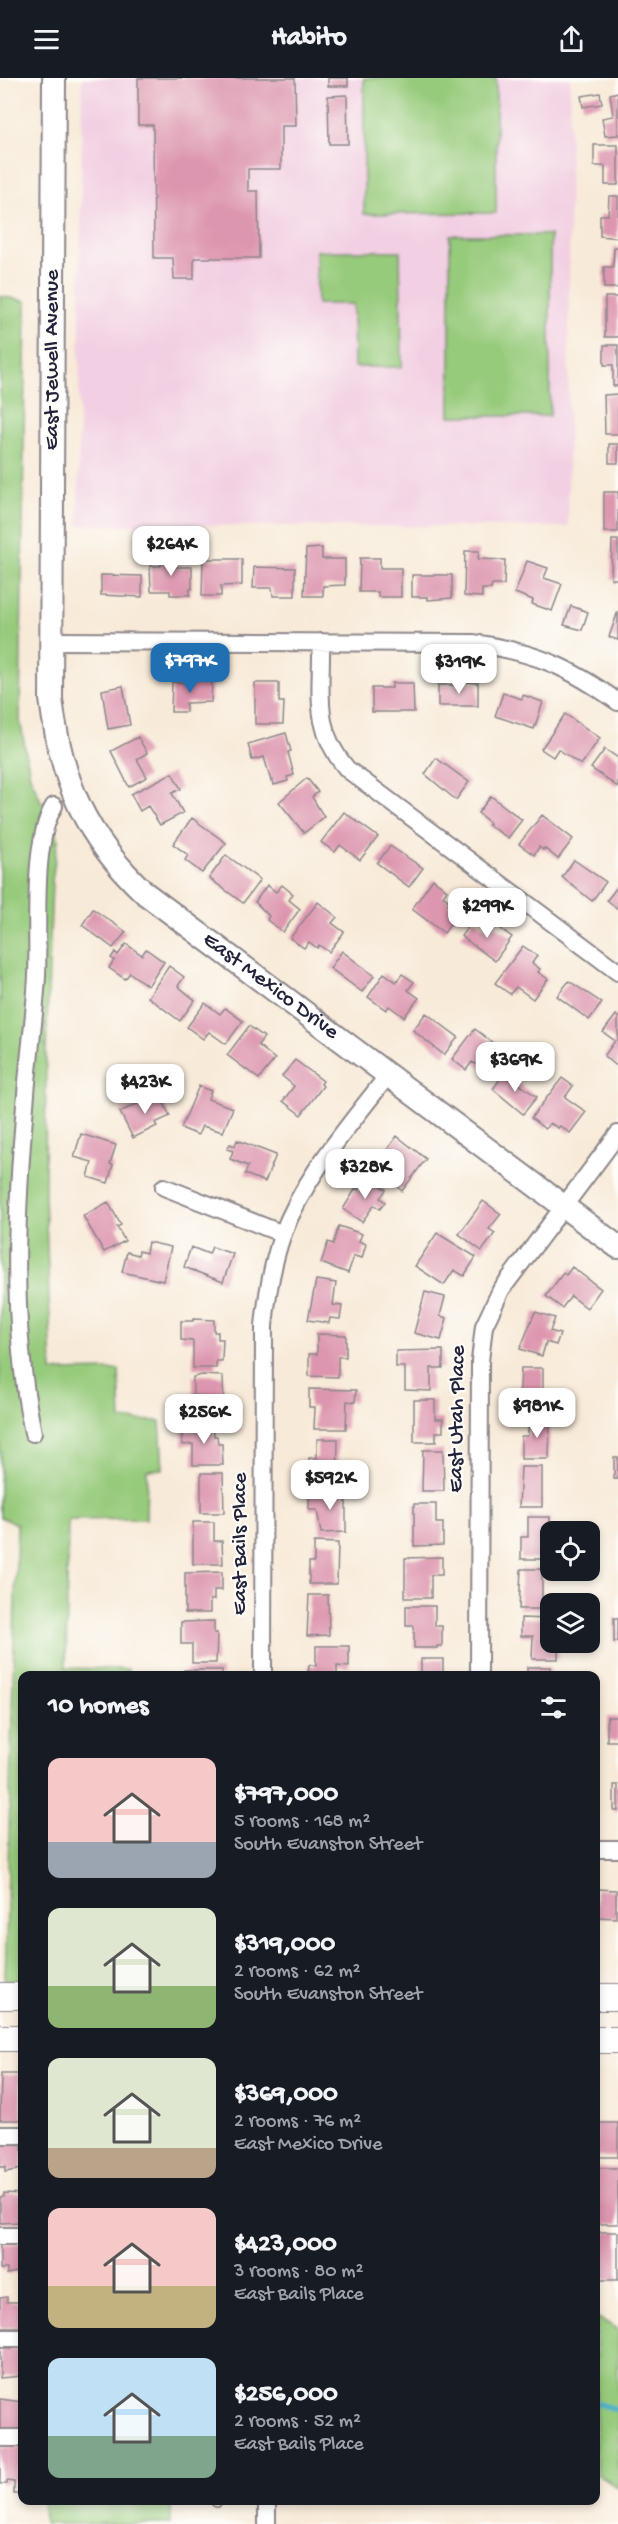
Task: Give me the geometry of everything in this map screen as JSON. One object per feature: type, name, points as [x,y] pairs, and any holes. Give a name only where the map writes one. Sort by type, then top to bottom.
[{"type":"main road","points":[[0,1996],[18,1996]]},
{"type":"main road","points":[[600,1997],[618,1997]]},
{"type":"main road","points":[[0,2038],[18,2038]]},
{"type":"main road","points":[[600,2040],[618,2040]]},
{"type":"street","name":"East Jewell Avenue","points":[[52,641],[54,78]]},
{"type":"street","points":[[52,641],[473,643],[510,648],[569,669],[618,702]]},
{"type":"street","name":"East Mexico Drive","points":[[52,641],[51,699],[55,732],[65,769],[89,827],[108,854],[146,894],[618,1247]]},
{"type":"street","points":[[321,642],[323,726],[334,753],[347,769],[618,972]]},
{"type":"street","points":[[33,1433],[26,1397],[19,1319],[21,1172],[37,977],[40,853],[46,823],[54,806]]},
{"type":"street","name":"East Bails Place","points":[[263,1671],[264,1326],[273,1264],[298,1201],[314,1174],[388,1075]]},
{"type":"street","name":"East Utah Place","points":[[479,1671],[480,1346],[491,1307],[501,1290],[618,1134]]},
{"type":"street","points":[[164,1187],[283,1234]]},
{"type":"street","points":[[600,1849],[618,1849]]},
{"type":"street","points":[[0,2134],[18,2134]]},
{"type":"street","points":[[0,2236],[18,2236]]},
{"type":"street","points":[[0,2338],[18,2338]]},
{"type":"street","points":[[0,2438],[18,2438]]},
{"type":"street","points":[[267,2505],[267,2524]]},
{"type":"shaded area","points":[[82,78],[570,78],[568,527],[78,525]]},
{"type":"green space","points":[[364,78],[496,78],[496,213],[364,214]]},
{"type":"green space","points":[[450,235],[550,235],[550,416],[450,416]]},
{"type":"green space","points":[[316,251],[400,251],[402,367],[354,367],[353,304],[317,304]]},
{"type":"green space","points":[[0,296],[26,301],[20,720],[30,776],[58,839],[52,881],[46,1052],[45,1196],[52,1371],[119,1370],[121,1420],[160,1421],[163,1469],[147,1470],[146,1519],[68,1520],[66,1668],[128,1669],[128,1671],[18,1671],[18,1981],[5,1982],[17,1524],[0,1517]]},
{"type":"green space","points":[[600,2319],[618,2329],[618,2488],[600,2476]]},
{"type":"green space","points":[[43,2505],[171,2505],[171,2524],[44,2524]]},
{"type":"building","points":[[138,78],[295,78],[296,126],[281,126],[281,169],[248,169],[248,191],[258,191],[259,258],[194,258],[194,279],[174,279],[173,258],[154,258],[153,125],[138,125]]},
{"type":"building","points":[[328,78],[348,78],[348,86],[328,86]]},
{"type":"building","points":[[618,92],[618,135],[605,136],[602,118],[613,116],[610,94]]},
{"type":"building","points":[[600,93],[602,104],[583,107],[581,96]]},
{"type":"building","points":[[347,95],[348,144],[329,144],[328,96]]},
{"type":"building","points":[[594,145],[618,145],[618,185],[605,185],[605,166],[594,166]]},
{"type":"building","points":[[609,196],[618,196],[618,238],[600,236],[600,215],[608,215]]},
{"type":"building","points":[[614,247],[618,247],[618,288],[604,288],[604,267],[613,267]]},
{"type":"building","points":[[605,297],[618,297],[618,337],[605,337]]},
{"type":"building","points":[[604,345],[618,345],[618,386],[613,386],[613,365],[604,365]]},
{"type":"building","points":[[618,394],[618,434],[605,434],[604,395]]},
{"type":"building","points":[[609,444],[618,444],[618,463],[609,463]]},
{"type":"building","points":[[604,492],[618,492],[618,532],[604,532]]},
{"type":"building","points":[[612,540],[618,540],[618,579],[611,579]]},
{"type":"building","points":[[322,548],[322,559],[345,559],[345,585],[323,586],[323,596],[304,596],[306,549]]},
{"type":"building","points":[[465,551],[479,551],[478,559],[505,560],[504,585],[492,585],[491,589],[482,589],[482,597],[464,596]]},
{"type":"building","points":[[161,554],[173,554],[173,567],[192,567],[190,595],[170,595],[170,591],[151,591],[150,566],[161,566]]},
{"type":"building","points":[[360,558],[380,558],[380,568],[401,568],[401,597],[378,597],[378,592],[359,592]]},
{"type":"building","points":[[203,559],[242,559],[242,585],[221,586],[221,596],[202,596]]},
{"type":"building","points":[[527,561],[548,568],[544,578],[562,584],[552,611],[532,604],[533,600],[515,593]]},
{"type":"building","points":[[254,567],[295,568],[295,596],[273,596],[272,588],[253,588]]},
{"type":"building","points":[[101,575],[142,576],[142,597],[101,595]]},
{"type":"building","points":[[412,575],[452,575],[452,598],[428,600],[428,597],[412,597]]},
{"type":"building","points":[[571,606],[588,612],[582,630],[564,625]]},
{"type":"building","points":[[618,611],[618,640],[609,637]]},
{"type":"building","points":[[190,680],[212,681],[211,702],[186,703],[186,712],[171,712],[172,682],[190,683]]},
{"type":"building","points":[[454,681],[478,683],[478,706],[438,706],[438,685],[454,685]]},
{"type":"building","points":[[255,683],[279,683],[279,702],[284,702],[283,724],[255,724]]},
{"type":"building","points":[[392,683],[413,683],[414,712],[372,712],[372,688],[392,688]]},
{"type":"building","points":[[123,686],[130,725],[108,729],[102,690]]},
{"type":"building","points":[[503,693],[522,699],[523,695],[543,702],[534,729],[495,716]]},
{"type":"building","points":[[565,714],[600,738],[581,765],[558,749],[553,757],[541,749]]},
{"type":"building","points":[[286,733],[294,775],[287,777],[288,781],[274,785],[264,757],[252,760],[248,744]]},
{"type":"building","points":[[138,737],[147,753],[137,759],[147,777],[129,787],[111,751]]},
{"type":"building","points":[[605,749],[618,758],[618,787],[591,768]]},
{"type":"building","points":[[436,758],[469,782],[456,800],[425,774]]},
{"type":"building","points":[[172,773],[181,789],[172,793],[183,813],[160,825],[148,806],[140,811],[131,794]]},
{"type":"building","points":[[307,778],[318,792],[312,797],[324,817],[304,833],[279,802]]},
{"type":"building","points":[[491,796],[522,820],[508,838],[488,825],[490,823],[478,813]]},
{"type":"building","points":[[344,812],[378,837],[360,860],[340,845],[335,852],[321,842]]},
{"type":"building","points":[[542,815],[573,839],[558,859],[544,848],[543,850],[539,847],[534,855],[519,844]]},
{"type":"building","points":[[192,818],[226,843],[202,873],[185,860],[188,855],[173,844]]},
{"type":"building","points":[[390,846],[423,868],[409,887],[377,863]]},
{"type":"building","points":[[226,855],[260,880],[243,903],[209,878]]},
{"type":"building","points":[[574,860],[606,882],[592,901],[562,877]]},
{"type":"building","points":[[433,879],[447,890],[443,896],[450,902],[448,904],[459,912],[444,933],[412,909]]},
{"type":"building","points":[[267,885],[276,892],[282,885],[293,894],[289,900],[300,909],[283,932],[267,920],[269,916],[255,902]]},
{"type":"building","points":[[618,886],[618,909],[607,900]]},
{"type":"building","points":[[318,902],[337,917],[332,923],[344,932],[329,952],[309,942],[304,948],[290,938]]},
{"type":"building","points":[[93,909],[126,932],[113,948],[82,925]]},
{"type":"building","points":[[474,919],[490,931],[494,924],[512,937],[495,961],[461,936]]},
{"type":"building","points":[[126,944],[142,955],[146,949],[164,962],[148,986],[130,973],[125,979],[109,968],[114,960],[111,958],[115,952],[118,955]]},
{"type":"building","points":[[523,946],[537,956],[532,963],[540,969],[538,972],[548,979],[533,999],[516,987],[510,994],[495,983]]},
{"type":"building","points":[[342,951],[374,976],[362,992],[330,968]]},
{"type":"building","points":[[169,966],[184,977],[178,986],[195,1000],[180,1021],[148,997]]},
{"type":"building","points":[[384,973],[396,982],[402,974],[414,982],[408,990],[419,998],[404,1017],[389,1006],[386,1010],[368,997]]},
{"type":"building","points":[[569,981],[602,1003],[589,1020],[557,996]]},
{"type":"building","points":[[205,1003],[220,1014],[225,1008],[243,1021],[226,1044],[209,1032],[203,1039],[187,1027]]},
{"type":"building","points":[[426,1013],[458,1037],[444,1055],[413,1030]]},
{"type":"building","points":[[616,1015],[618,1017],[618,1067],[604,1056],[615,1041],[603,1032]]},
{"type":"building","points":[[249,1026],[264,1037],[258,1045],[275,1059],[259,1079],[227,1055]]},
{"type":"building","points":[[475,1029],[506,1053],[491,1073],[472,1062],[466,1070],[452,1059]]},
{"type":"building","points":[[295,1060],[323,1081],[321,1084],[323,1086],[301,1115],[283,1101],[294,1086],[282,1076]]},
{"type":"building","points":[[504,1073],[537,1097],[523,1114],[493,1089]]},
{"type":"building","points":[[562,1078],[573,1086],[565,1097],[586,1112],[570,1133],[550,1123],[545,1129],[531,1118]]},
{"type":"building","points":[[199,1086],[211,1091],[208,1099],[233,1108],[223,1132],[202,1126],[198,1135],[181,1128]]},
{"type":"building","points":[[159,1093],[170,1116],[155,1123],[157,1126],[133,1138],[120,1112]]},
{"type":"building","points":[[81,1134],[116,1145],[110,1164],[113,1165],[108,1183],[88,1177],[92,1162],[74,1157]]},
{"type":"building","points":[[397,1136],[426,1159],[402,1191],[382,1175],[390,1165],[387,1163],[393,1155],[387,1150]]},
{"type":"building","points":[[237,1140],[276,1155],[265,1182],[245,1174],[248,1166],[230,1159],[233,1151],[227,1149],[230,1144],[235,1146]]},
{"type":"building","points":[[368,1177],[386,1190],[380,1198],[385,1202],[380,1209],[374,1205],[362,1222],[343,1209],[356,1188],[358,1190]]},
{"type":"building","points":[[483,1201],[501,1214],[489,1229],[495,1233],[482,1251],[459,1234]]},
{"type":"building","points":[[108,1202],[121,1225],[117,1227],[125,1241],[104,1252],[83,1216]]},
{"type":"building","points":[[339,1226],[362,1234],[359,1241],[366,1244],[362,1258],[354,1256],[348,1273],[321,1263],[328,1242],[333,1244]]},
{"type":"building","points":[[437,1233],[476,1257],[464,1276],[454,1270],[444,1285],[415,1266]]},
{"type":"building","points":[[148,1242],[171,1247],[163,1281],[122,1272],[127,1252],[138,1255],[139,1251],[146,1253]]},
{"type":"building","points":[[191,1247],[209,1254],[212,1247],[233,1254],[223,1282],[184,1267]]},
{"type":"building","points":[[572,1267],[601,1289],[587,1308],[571,1296],[562,1308],[546,1296],[563,1273],[566,1275]]},
{"type":"building","points":[[316,1280],[336,1283],[333,1305],[342,1306],[340,1319],[330,1318],[329,1323],[308,1320]]},
{"type":"building","points":[[425,1292],[445,1297],[440,1316],[447,1318],[441,1340],[414,1333]]},
{"type":"building","points":[[535,1312],[555,1318],[550,1331],[560,1334],[556,1345],[546,1342],[542,1356],[520,1349]]},
{"type":"building","points":[[193,1319],[214,1320],[214,1332],[218,1332],[218,1339],[223,1339],[222,1361],[216,1361],[216,1368],[193,1368],[193,1341],[181,1340],[181,1321],[193,1321]]},
{"type":"building","points":[[317,1334],[346,1335],[346,1357],[338,1357],[338,1377],[309,1376],[309,1354],[317,1354]]},
{"type":"building","points":[[443,1350],[443,1368],[431,1368],[431,1391],[405,1390],[405,1367],[396,1367],[396,1351]]},
{"type":"building","points":[[521,1368],[543,1368],[543,1408],[519,1408]]},
{"type":"building","points":[[223,1376],[224,1416],[202,1416],[203,1396],[193,1395],[193,1377]]},
{"type":"building","points":[[309,1389],[356,1390],[355,1402],[347,1401],[346,1429],[314,1429],[315,1407],[309,1407]]},
{"type":"building","points":[[414,1400],[435,1400],[435,1419],[443,1419],[443,1432],[436,1432],[436,1442],[414,1442]]},
{"type":"building","points":[[528,1417],[550,1417],[549,1459],[521,1459],[521,1436],[528,1436]]},
{"type":"building","points":[[214,1423],[214,1436],[217,1436],[218,1444],[222,1444],[223,1465],[193,1465],[193,1444],[182,1445],[182,1431],[193,1431],[193,1424]]},
{"type":"building","points":[[317,1439],[338,1439],[337,1481],[309,1480],[309,1458],[317,1458]]},
{"type":"building","points":[[423,1450],[443,1450],[444,1491],[422,1491]]},
{"type":"building","points":[[614,1457],[618,1457],[618,1479],[614,1479]]},
{"type":"building","points":[[521,1467],[542,1467],[542,1507],[519,1507]]},
{"type":"building","points":[[201,1473],[223,1473],[224,1513],[201,1513]]},
{"type":"building","points":[[309,1492],[346,1492],[346,1532],[321,1533],[317,1510],[309,1510]]},
{"type":"building","points":[[414,1504],[436,1504],[436,1523],[443,1523],[443,1545],[414,1546]]},
{"type":"building","points":[[528,1517],[550,1517],[550,1521],[540,1521],[540,1559],[521,1559],[521,1537],[528,1537]]},
{"type":"building","points":[[193,1522],[214,1522],[214,1541],[222,1541],[223,1564],[193,1564]]},
{"type":"building","points":[[314,1542],[338,1543],[337,1584],[309,1584],[309,1562],[314,1562]]},
{"type":"building","points":[[442,1557],[442,1575],[431,1575],[431,1598],[405,1598],[405,1558]]},
{"type":"building","points":[[521,1569],[540,1569],[542,1593],[540,1593],[540,1609],[519,1609]]},
{"type":"building","points":[[222,1572],[222,1590],[214,1590],[214,1600],[210,1600],[210,1613],[185,1613],[185,1573]]},
{"type":"building","points":[[309,1595],[328,1595],[329,1635],[307,1636]]},
{"type":"building","points":[[406,1606],[435,1606],[435,1626],[442,1626],[442,1646],[414,1648],[414,1626],[406,1626]]},
{"type":"building","points":[[521,1618],[540,1619],[540,1653],[558,1653],[558,1659],[532,1659],[533,1636],[521,1636]]},
{"type":"building","points":[[614,1618],[618,1618],[618,1642],[614,1642]]},
{"type":"building","points":[[214,1621],[214,1633],[217,1633],[216,1663],[192,1663],[192,1644],[181,1644],[181,1622]]},
{"type":"building","points":[[316,1646],[349,1646],[349,1667],[337,1666],[337,1671],[308,1671],[309,1665],[316,1666]]},
{"type":"building","points":[[421,1659],[443,1659],[443,1671],[421,1671]]},
{"type":"building","points":[[527,1667],[550,1667],[550,1671],[527,1671]]},
{"type":"building","points":[[184,1670],[222,1670],[222,1671]]},
{"type":"building","points":[[607,1717],[618,1717],[618,1741],[607,1741]]},
{"type":"building","points":[[614,1785],[618,1785],[618,1811],[614,1811]]},
{"type":"building","points":[[600,1889],[616,1890],[616,1918],[600,1917]]},
{"type":"building","points":[[1,2074],[18,2074],[18,2120],[0,2120]]},
{"type":"building","points":[[600,2123],[618,2123],[618,2157],[600,2157]]},
{"type":"building","points":[[0,2142],[18,2142],[18,2170],[5,2172],[5,2167],[0,2167]]},
{"type":"building","points":[[600,2168],[618,2168],[618,2224],[600,2224]]},
{"type":"building","points":[[4,2193],[18,2194],[18,2222],[0,2223],[0,2197],[4,2196]]},
{"type":"building","points":[[600,2232],[618,2232],[618,2280],[600,2280]]},
{"type":"building","points":[[18,2243],[18,2272],[7,2274],[7,2269],[0,2269],[0,2244]]},
{"type":"building","points":[[7,2297],[7,2302],[18,2302],[18,2328],[0,2328],[0,2298]]},
{"type":"building","points":[[0,2348],[18,2348],[18,2376],[0,2378]]},
{"type":"building","points":[[0,2399],[18,2401],[18,2429],[0,2429]]},
{"type":"building","points":[[0,2447],[18,2447],[18,2494],[14,2494],[14,2482],[7,2481],[7,2484],[0,2484]]},
{"type":"waterway","points":[[600,2404],[618,2410]]}]
